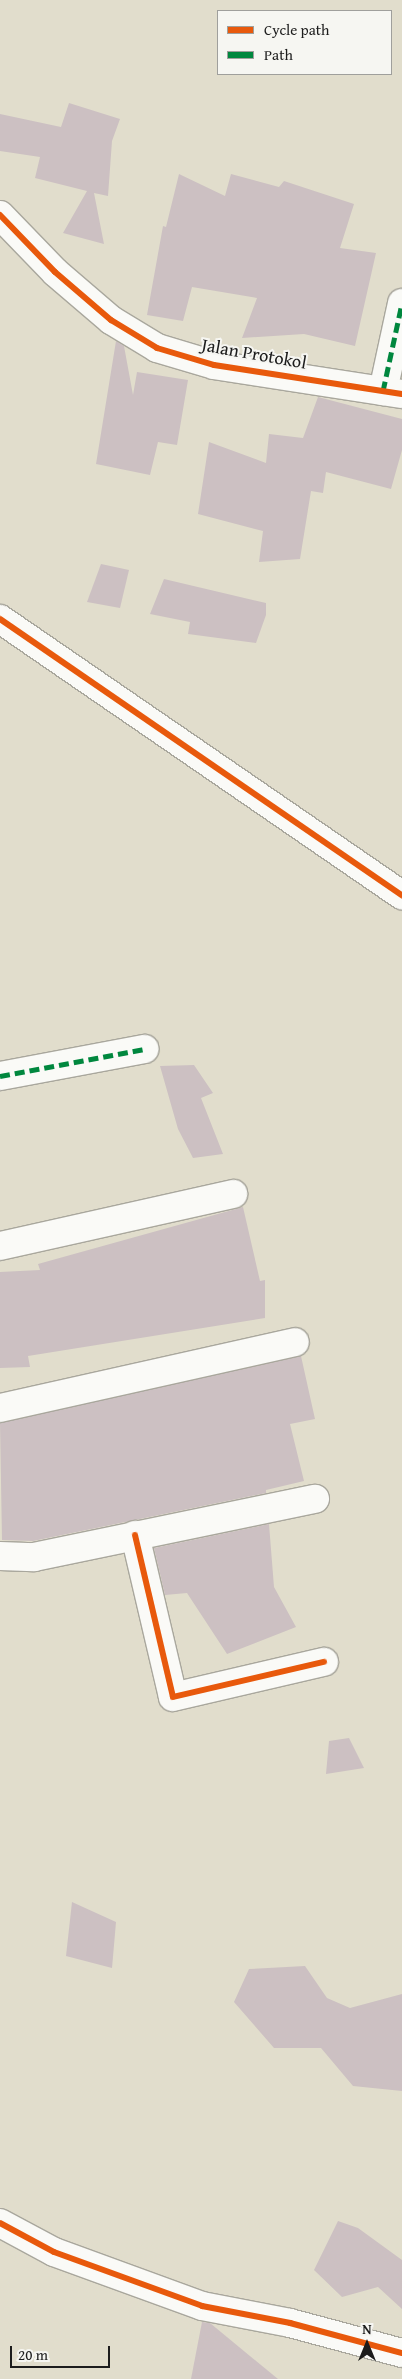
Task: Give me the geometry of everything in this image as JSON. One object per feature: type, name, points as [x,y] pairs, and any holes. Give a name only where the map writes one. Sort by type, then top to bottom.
[{"type":"street","name":"Jalan Protokol","points":[[0,215],[55,272],[111,320],[157,348],[214,365],[392,392]]},
{"type":"street","points":[[392,392],[402,303]]},
{"type":"street","points":[[0,619],[402,895]]},
{"type":"street","points":[[0,1076],[144,1049]]},
{"type":"street","points":[[0,1246],[233,1194]]},
{"type":"street","points":[[0,1408],[295,1342]]},
{"type":"street","points":[[0,1556],[34,1557],[315,1499]]},
{"type":"street","points":[[135,1536],[173,1697],[324,1662]]},
{"type":"street","points":[[0,2224],[54,2252],[202,2306],[290,2323],[399,2348]]},
{"type":"building","points":[[69,103],[120,119],[112,141],[108,196],[94,193],[104,244],[63,233],[87,191],[35,178],[40,157],[0,151],[0,114],[61,127]]},
{"type":"building","points":[[179,174],[225,196],[231,174],[279,187],[284,181],[354,204],[340,248],[376,253],[355,346],[304,334],[242,338],[257,298],[192,287],[183,321],[147,315],[163,226],[166,227]]},
{"type":"building","points":[[116,341],[124,346],[133,395],[137,372],[188,380],[177,445],[158,442],[150,475],[96,464]]},
{"type":"building","points":[[318,397],[402,419],[402,450],[391,489],[326,472],[323,493],[311,491],[300,559],[259,562],[263,531],[198,514],[209,442],[266,463],[269,434],[303,438]]},
{"type":"building","points":[[101,564],[129,570],[120,608],[87,602]]},
{"type":"building","points":[[164,579],[266,603],[266,615],[256,643],[188,634],[190,622],[150,614]]},
{"type":"building","points":[[194,1065],[213,1093],[201,1098],[223,1154],[193,1158],[178,1129],[160,1066]]},
{"type":"building","points":[[243,1207],[260,1281],[265,1280],[265,1318],[28,1356],[30,1367],[0,1368],[0,1272],[40,1270],[38,1264]]},
{"type":"building","points":[[301,1356],[315,1419],[290,1424],[304,1481],[266,1490],[266,1493],[33,1541],[2,1540],[0,1423]]},
{"type":"building","points":[[269,1524],[274,1587],[296,1627],[227,1654],[187,1593],[165,1595],[154,1548]]},
{"type":"building","points":[[349,1738],[364,1768],[326,1774],[329,1741]]},
{"type":"building","points":[[72,1902],[116,1922],[112,1968],[66,1956]]},
{"type":"building","points":[[305,1966],[327,1998],[350,2008],[402,1994],[402,2091],[353,2086],[321,2048],[274,2048],[234,2002],[249,1969]]},
{"type":"building","points":[[338,2221],[358,2228],[402,2260],[402,2309],[378,2287],[342,2297],[314,2270]]},
{"type":"building","points":[[202,2322],[210,2323],[278,2379],[191,2379]]},
{"type":"marked path","points":[[383,391],[402,303]]},
{"type":"marked path","points":[[0,1076],[144,1049]]},
{"type":"cycle path","points":[[0,215],[55,272],[111,320],[157,348],[214,365],[402,394]]},
{"type":"cycle path","points":[[0,619],[402,895]]},
{"type":"cycle path","points":[[135,1535],[173,1697],[324,1662]]},
{"type":"cycle path","points":[[0,2223],[54,2252],[202,2306],[290,2323],[402,2353]]}]
